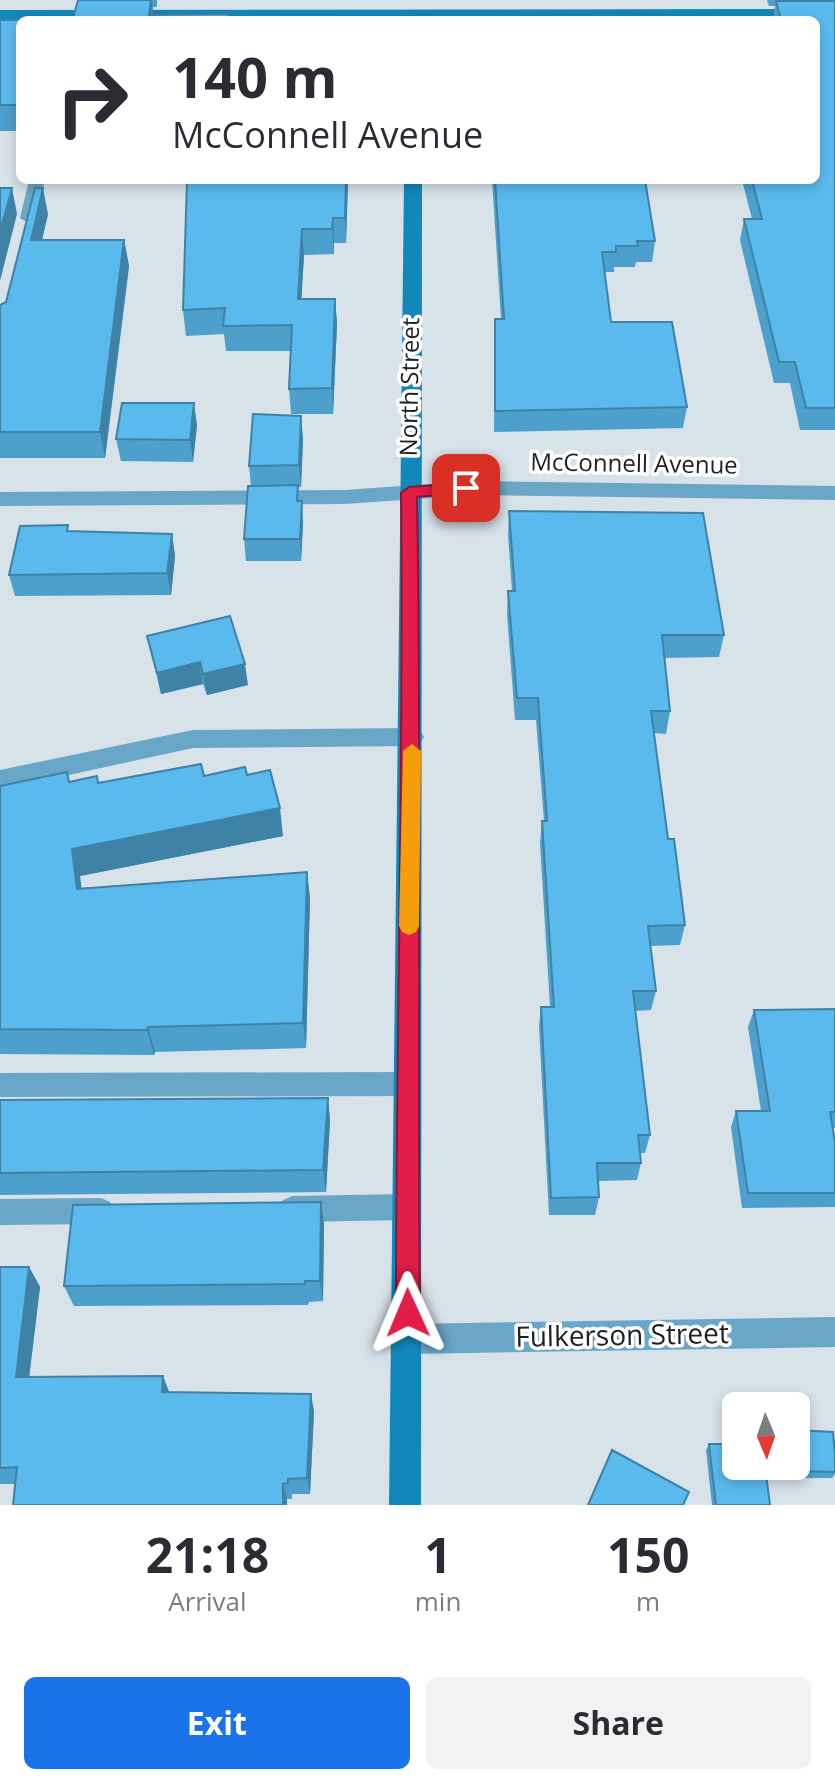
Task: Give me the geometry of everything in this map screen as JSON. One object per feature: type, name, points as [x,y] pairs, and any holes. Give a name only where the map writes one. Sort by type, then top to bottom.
[{"type":"main road","points":[[144,16],[415,12],[835,14]]},
{"type":"main road","points":[[0,15],[38,16]]},
{"type":"main road","name":"North Street","points":[[405,1505],[413,184]]},
{"type":"street","name":"McConnell Avenue","points":[[0,499],[345,497],[472,488],[835,493]]},
{"type":"street","points":[[0,780],[193,739],[412,737]]},
{"type":"street","name":"Fulkerson Street","points":[[408,1339],[835,1332]]},
{"type":"lane","points":[[25,229],[36,184]]},
{"type":"lane","points":[[0,1085],[407,1084]]},
{"type":"lane","points":[[263,1210],[407,1207]]},
{"type":"lane","points":[[0,1212],[124,1211]]},
{"type":"building","points":[[78,0],[151,0],[149,15],[229,14],[229,16],[74,16]]},
{"type":"building","points":[[776,1],[835,1],[835,408],[806,408],[795,362],[779,362],[744,219],[762,219],[753,184],[820,184],[820,16],[780,16]]},
{"type":"building","points":[[0,20],[16,20],[16,105],[0,105]]},
{"type":"building","points":[[187,184],[346,184],[345,218],[333,218],[332,229],[302,229],[298,299],[335,299],[332,388],[289,389],[292,325],[223,326],[225,308],[183,310]]},
{"type":"building","points":[[495,184],[646,184],[655,241],[637,241],[638,246],[616,246],[616,252],[602,252],[611,322],[672,322],[687,407],[495,411],[495,319],[504,319]]},
{"type":"building","points":[[0,188],[12,188],[0,232]]},
{"type":"building","points":[[35,188],[43,188],[31,240],[124,240],[100,432],[0,432],[0,305],[6,302]]},
{"type":"building","points":[[122,403],[194,403],[190,440],[116,439]]},
{"type":"building","points":[[253,414],[301,416],[299,465],[249,466]]},
{"type":"building","points":[[298,485],[297,501],[302,501],[300,539],[244,539],[248,486]]},
{"type":"building","points":[[509,511],[703,513],[724,635],[662,635],[670,711],[651,711],[668,839],[674,839],[685,925],[648,926],[656,991],[633,991],[650,1135],[638,1135],[641,1163],[597,1163],[599,1197],[551,1198],[541,1007],[554,1007],[542,821],[547,821],[538,698],[517,698],[508,591],[515,591]]},
{"type":"building","points":[[68,525],[67,531],[172,534],[167,573],[9,575],[20,526]]},
{"type":"building","points":[[230,616],[245,664],[203,674],[200,662],[157,673],[147,636]]},
{"type":"building","points":[[201,764],[204,776],[245,767],[247,775],[270,770],[280,808],[72,849],[77,889],[307,872],[303,1023],[148,1027],[147,1030],[0,1029],[0,786],[67,772],[69,782],[97,776],[98,783]]},
{"type":"building","points":[[835,1009],[835,1112],[830,1112],[835,1142],[835,1193],[748,1193],[736,1111],[770,1111],[754,1010]]},
{"type":"building","points":[[328,1098],[323,1170],[0,1173],[0,1100]]},
{"type":"building","points":[[321,1202],[320,1281],[305,1281],[305,1284],[64,1286],[73,1205]]},
{"type":"building","points":[[0,1267],[29,1267],[16,1377],[163,1376],[162,1392],[311,1394],[307,1478],[288,1479],[288,1483],[283,1484],[283,1505],[13,1505],[17,1467],[0,1468]]},
{"type":"building","points":[[810,1431],[833,1432],[835,1472],[810,1471]]},
{"type":"building","points":[[709,1444],[722,1444],[722,1480],[767,1480],[770,1505],[716,1505]]},
{"type":"building","points":[[612,1450],[689,1492],[683,1505],[588,1505]]},
{"type":"slow traffic","points":[[409,926],[412,751]]},
{"type":"route","points":[[408,1313],[407,1084],[412,737],[409,493],[466,488]]}]
